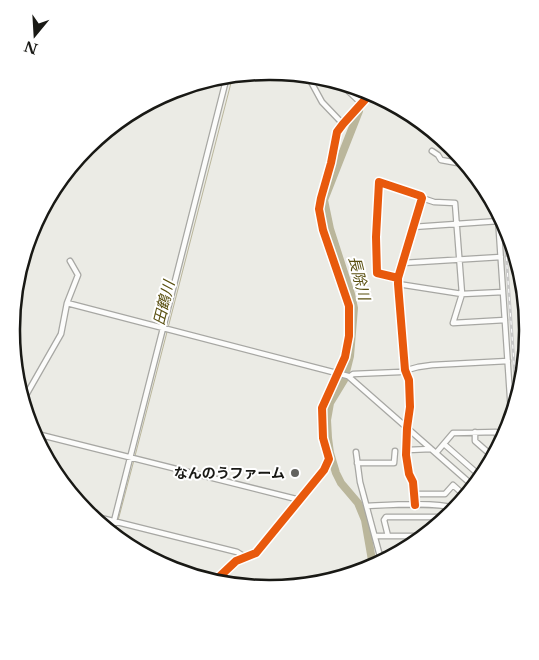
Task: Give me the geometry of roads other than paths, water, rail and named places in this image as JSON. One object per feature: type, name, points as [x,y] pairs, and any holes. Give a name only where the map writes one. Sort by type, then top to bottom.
[{"type":"street","points":[[312,84],[322,102],[342,124]]},
{"type":"street","points":[[116,523],[166,329],[225,85]]},
{"type":"street","points":[[352,95],[362,104]]},
{"type":"street","points":[[221,575],[236,561],[256,553],[324,470],[329,458],[323,438],[322,408],[340,374],[345,357],[349,336],[349,306],[323,230],[320,209],[321,198],[337,132],[342,124],[366,99]]},
{"type":"street","points":[[432,151],[441,160],[454,162]]},
{"type":"street","points":[[398,278],[376,273],[379,182],[434,202],[456,203],[462,294],[454,323],[505,320]]},
{"type":"street","points":[[415,505],[413,482],[408,474],[406,455],[408,450],[407,428],[410,407],[409,380],[405,370],[398,278],[422,198]]},
{"type":"street","points":[[413,227],[493,220]]},
{"type":"street","points":[[500,235],[511,393]]},
{"type":"street","points":[[403,263],[501,256]]},
{"type":"street","points":[[28,390],[61,334],[67,303],[78,275],[70,260]]},
{"type":"street","points":[[398,284],[462,294],[504,292]]},
{"type":"street","points":[[67,303],[348,376],[468,481]]},
{"type":"street","points":[[348,376],[353,374],[400,372],[432,365],[508,361]]},
{"type":"street","points":[[475,432],[475,442],[487,452]]},
{"type":"street","points":[[436,453],[454,433],[496,433]]},
{"type":"street","points":[[44,436],[300,500]]},
{"type":"street","points":[[444,444],[475,471]]},
{"type":"street","points":[[408,450],[432,449]]},
{"type":"street","points":[[357,463],[394,463],[396,451]]},
{"type":"street","points":[[356,452],[360,482],[379,554]]},
{"type":"street","points":[[414,494],[445,494],[453,486],[460,491]]},
{"type":"street","points":[[368,506],[446,506]]},
{"type":"street","points":[[388,536],[384,520],[386,517],[435,517]]},
{"type":"street","points":[[109,521],[237,552],[245,557]]},
{"type":"street","points":[[376,536],[409,536]]},
{"type":"waterway","name":"田鶴川","points":[[168,328],[231,84]]},
{"type":"waterway","name":"長除川","points":[[359,111],[324,200],[330,229],[354,308],[350,356],[344,380],[330,403],[327,420],[330,453],[336,473],[341,483],[358,503],[365,520],[372,558]]},
{"type":"waterway","name":"田鶴川","points":[[135,456],[167,332]]},
{"type":"waterway","name":"田鶴川","points":[[116,527],[134,460]]},
{"type":"railway","points":[[506,249],[515,375]]},
{"type":"place","name":"なんのうファーム","points":[[295,473]]}]
